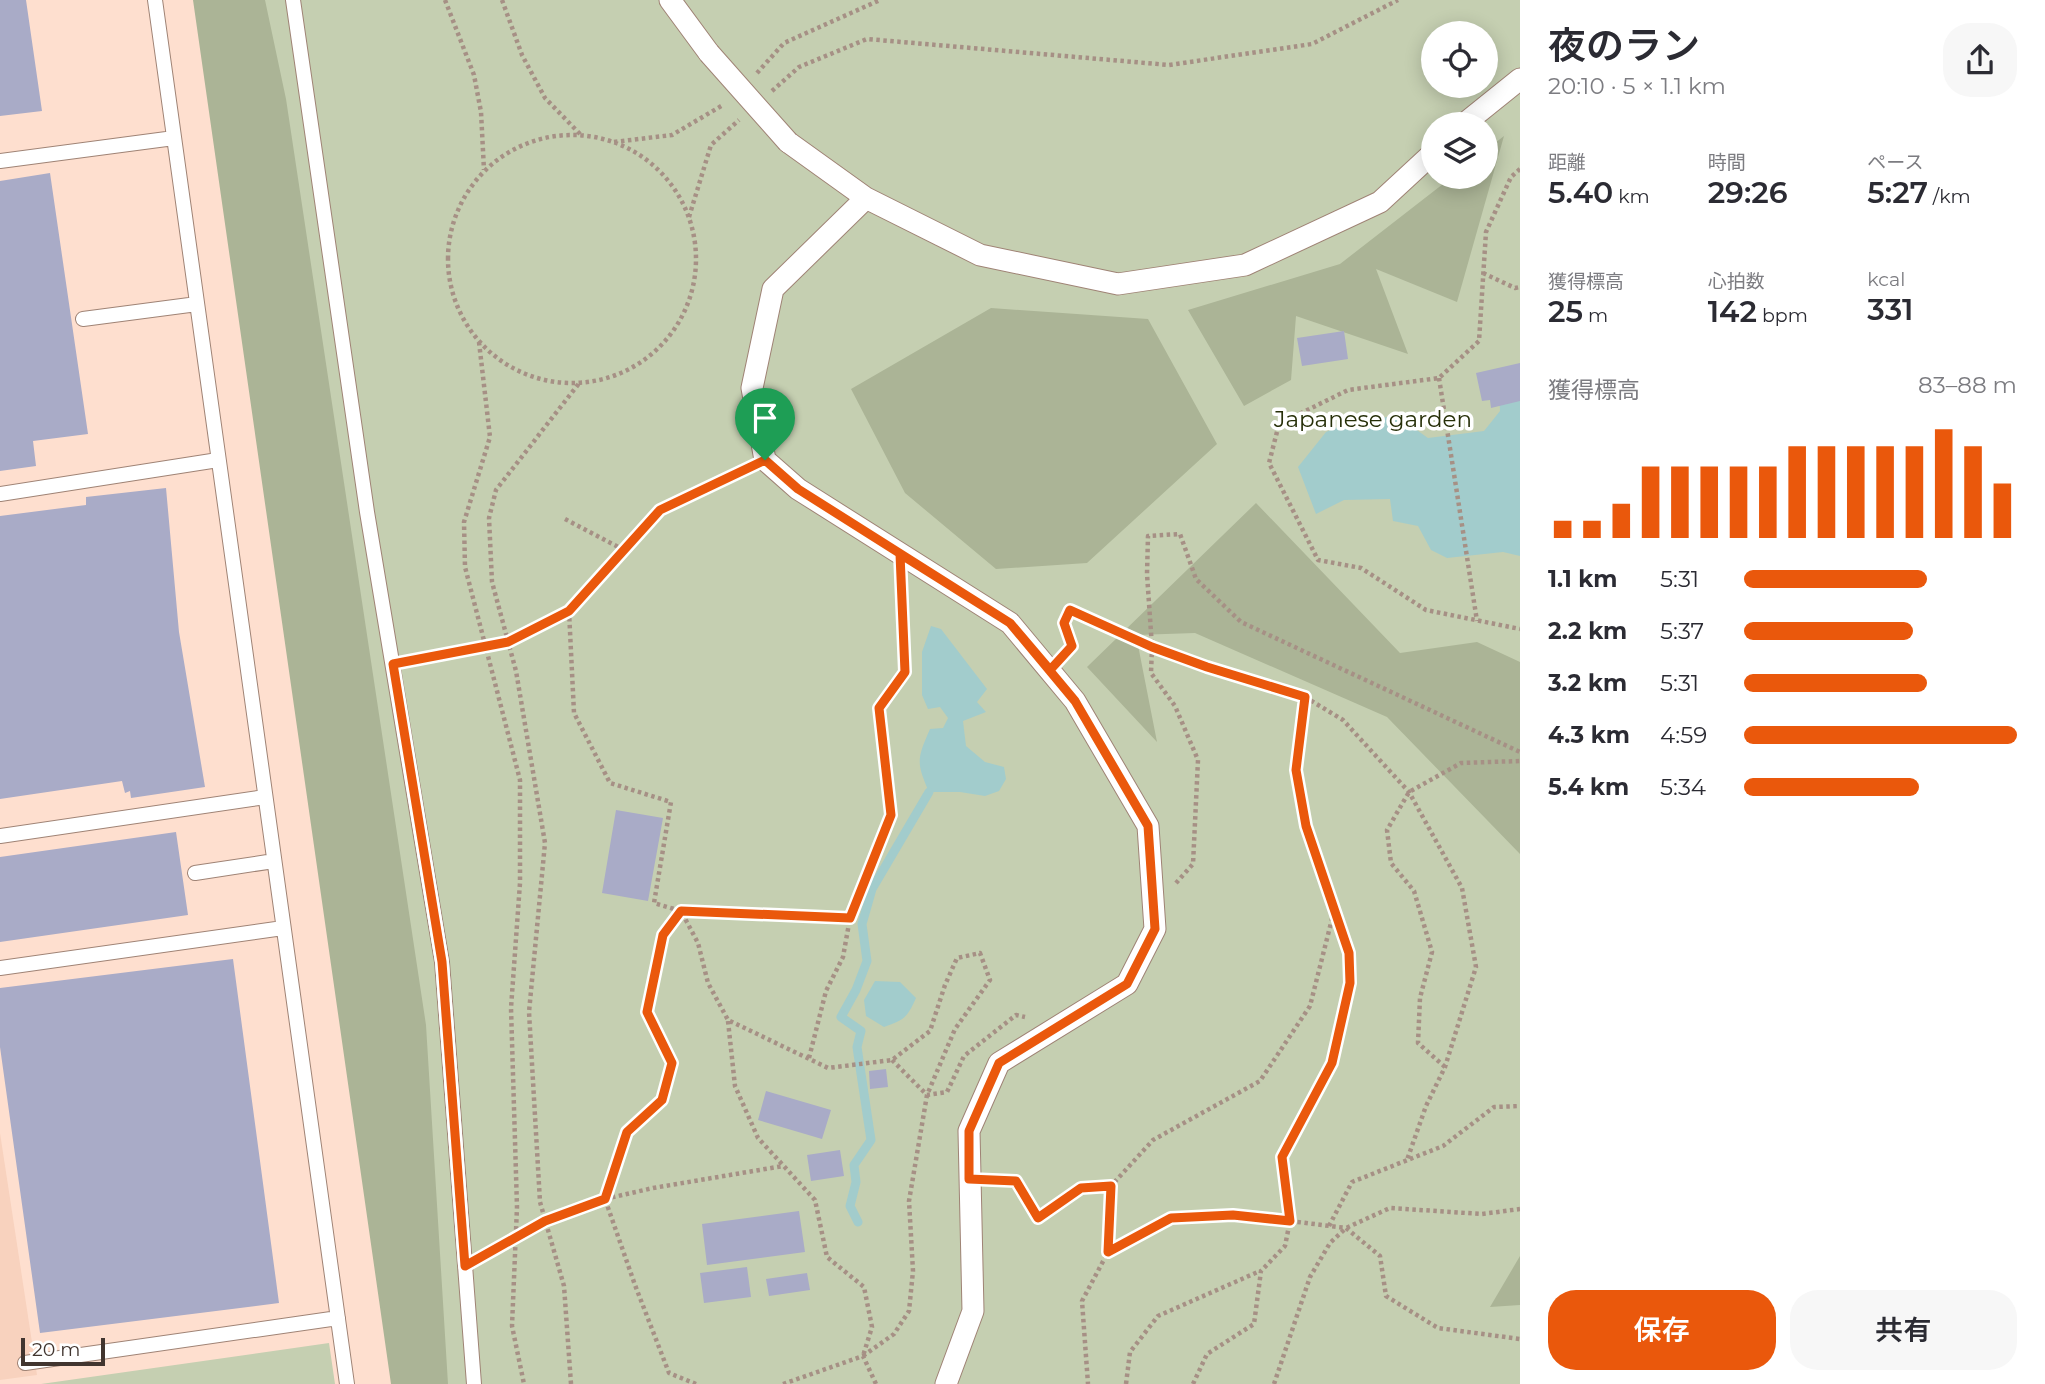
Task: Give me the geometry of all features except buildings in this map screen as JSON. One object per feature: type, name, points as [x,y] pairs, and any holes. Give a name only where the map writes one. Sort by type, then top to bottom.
[{"type":"street","points":[[670,0],[709,52],[788,142],[866,198],[980,255],[1118,284],[1245,265],[1380,202],[1421,164]]},
{"type":"street","points":[[1479,112],[1520,79]]},
{"type":"street","points":[[866,198],[773,289],[752,388],[765,460],[798,489],[1010,623],[1075,701],[1148,826],[1154,906],[1155,929],[1127,984],[999,1063],[969,1131],[973,1311],[947,1384]]},
{"type":"lane","points":[[155,0],[347,1384]]},
{"type":"lane","points":[[293,0],[367,512],[442,962],[474,1384]]},
{"type":"lane","points":[[0,161],[174,138]]},
{"type":"lane","points":[[83,319],[197,304]]},
{"type":"lane","points":[[0,494],[218,460]]},
{"type":"lane","points":[[0,836],[265,797]]},
{"type":"lane","points":[[195,873],[274,861]]},
{"type":"lane","points":[[0,968],[284,928]]},
{"type":"lane","points":[[25,1363],[338,1318]]},
{"type":"path","points":[[444,0],[474,75],[481,112],[484,171]]},
{"type":"path","points":[[502,0],[522,55],[545,98],[581,135]]},
{"type":"path","points":[[770,93],[799,67],[867,39],[1169,65],[1312,44],[1398,0]]},
{"type":"path","points":[[689,217],[711,145],[741,119]]},
{"type":"path","points":[[581,135],[630,149],[672,184],[689,217],[694,235],[696,273],[685,309],[676,326],[650,355],[617,374],[599,380],[548,380],[504,363],[480,342],[459,311],[450,284],[447,256],[454,219],[472,186],[484,171],[497,159],[528,142],[554,136],[581,135]]},
{"type":"path","points":[[1520,169],[1511,177],[1486,232],[1479,341],[1439,378],[1348,390],[1279,424],[1269,463],[1318,560],[1361,568],[1426,610],[1520,629]]},
{"type":"path","points":[[1483,273],[1515,288],[1520,287]]},
{"type":"path","points":[[480,342],[490,437],[464,522],[465,556],[520,780],[520,883],[511,1008],[517,1207],[512,1326],[524,1384]]},
{"type":"path","points":[[1439,378],[1477,621]]},
{"type":"path","points":[[571,1384],[564,1286],[540,1202],[530,1012],[545,843],[516,671],[492,582],[489,518],[496,491],[580,382]]},
{"type":"path","points":[[393,664],[508,642],[569,611],[660,510],[765,460]]},
{"type":"path","points":[[565,519],[624,550]]},
{"type":"path","points":[[1154,906],[1193,864],[1198,760],[1175,706],[1151,673],[1148,536],[1180,534],[1196,579],[1241,622],[1520,752]]},
{"type":"path","points":[[809,1058],[826,991],[843,957],[850,918],[891,815],[879,708],[905,672],[900,554]]},
{"type":"path","points":[[1050,670],[1072,646],[1064,623],[1070,610],[1152,647],[1305,697],[1343,720],[1409,792],[1462,888],[1476,967],[1445,1066],[1426,1106],[1407,1160]]},
{"type":"path","points":[[569,611],[575,713],[610,783],[671,802],[654,903],[681,911],[850,918]]},
{"type":"path","points":[[1126,1384],[1130,1352],[1158,1316],[1261,1271],[1285,1247],[1290,1221],[1282,1157],[1332,1063],[1350,983],[1349,953],[1306,826],[1296,770],[1305,697]]},
{"type":"path","points":[[1445,1066],[1418,1043],[1420,998],[1432,952],[1414,891],[1391,863],[1387,830],[1409,792],[1461,763],[1520,761]]},
{"type":"path","points":[[681,911],[698,943],[708,983],[728,1020],[735,1086],[758,1138],[815,1200],[827,1257],[864,1287],[873,1327],[863,1356],[876,1384]]},
{"type":"path","points":[[681,911],[663,935],[647,1012],[672,1063],[662,1100],[627,1132],[605,1199],[669,1373],[696,1384]]},
{"type":"path","points":[[1088,1384],[1082,1301],[1108,1252],[1111,1186],[1153,1140],[1260,1081],[1310,1006],[1334,911]]},
{"type":"path","points":[[728,1020],[828,1068],[892,1060],[930,1031],[957,958],[980,953],[990,980],[955,1029],[927,1095],[909,1201],[913,1271],[909,1311],[894,1334],[863,1356],[783,1384]]},
{"type":"path","points":[[892,1060],[927,1095]]},
{"type":"path","points":[[1329,1226],[1352,1182],[1443,1146],[1494,1107],[1520,1106]]},
{"type":"path","points":[[465,1266],[545,1221],[605,1199],[783,1166]]},
{"type":"path","points":[[969,1179],[1016,1181],[1038,1218],[1081,1188],[1111,1186]]},
{"type":"path","points":[[1274,1384],[1310,1277],[1330,1243],[1346,1228],[1390,1208],[1482,1214],[1520,1209]]},
{"type":"path","points":[[1108,1252],[1171,1218],[1233,1215],[1346,1228],[1380,1256],[1386,1296],[1438,1328],[1520,1339]]},
{"type":"path","points":[[1194,1384],[1207,1354],[1254,1324],[1261,1271]]},
{"type":"shaded area","points":[[0,1133],[37,1375],[0,1380]]},
{"type":"green space","points":[[193,0],[265,0],[286,99],[426,1025],[448,1384],[391,1384]]},
{"type":"green space","name":"Japanese garden","points":[[215,0],[1520,0],[1520,1384],[405,1384]]},
{"type":"green space","points":[[1504,136],[1498,157],[1498,141]]},
{"type":"green space","points":[[1437,189],[1489,189],[1457,302],[1376,269],[1408,354],[1296,316],[1291,380],[1244,406],[1188,310],[1340,264]]},
{"type":"green space","points":[[991,308],[1148,319],[1217,444],[1087,563],[996,569],[905,493],[851,389]]},
{"type":"green space","points":[[1256,503],[1400,653],[1477,642],[1520,662],[1520,854],[1387,717],[1195,633],[1136,635],[1157,742],[1087,667]]},
{"type":"green space","points":[[1520,1256],[1520,1305],[1490,1307]]},
{"type":"green space","points":[[329,1343],[335,1384],[41,1384]]},
{"type":"water","points":[[1520,388],[1520,556],[1503,552],[1447,558],[1431,550],[1418,526],[1393,521],[1390,499],[1344,500],[1316,514],[1298,467],[1326,432],[1351,421],[1397,416],[1428,438],[1484,431],[1500,411],[1499,392]]},
{"type":"water","points":[[931,626],[941,629],[987,689],[977,702],[986,712],[963,721],[966,746],[985,762],[1004,767],[1006,779],[999,791],[985,796],[960,792],[929,792],[920,767],[923,747],[930,729],[943,728],[948,718],[940,707],[928,709],[922,695],[922,652]]},
{"type":"water","points":[[875,981],[900,982],[916,998],[904,1017],[884,1027],[866,1016],[864,1000]]},
{"type":"waterway","points":[[858,1222],[850,1206],[856,1182],[854,1165],[871,1140],[857,1047],[861,1031],[841,1017],[856,990],[867,961],[862,924],[872,889],[929,792]]},
{"type":"route","points":[[765,460],[660,510],[569,611],[508,642],[393,664],[442,962],[465,1266],[545,1221],[605,1199],[627,1132],[662,1100],[672,1063],[647,1012],[663,935],[681,911],[850,918],[891,815],[879,708],[905,672],[900,554],[1010,623],[1075,701],[1148,826],[1155,929],[1127,984],[999,1063],[969,1131],[969,1179],[1016,1181],[1038,1218],[1081,1188],[1111,1186],[1108,1252],[1171,1218],[1233,1215],[1290,1221],[1282,1157],[1332,1063],[1350,983],[1349,953],[1306,826],[1296,770],[1305,697],[1152,647],[1070,610],[1064,623],[1072,646],[1050,670],[1010,623],[798,489],[765,460]]}]
